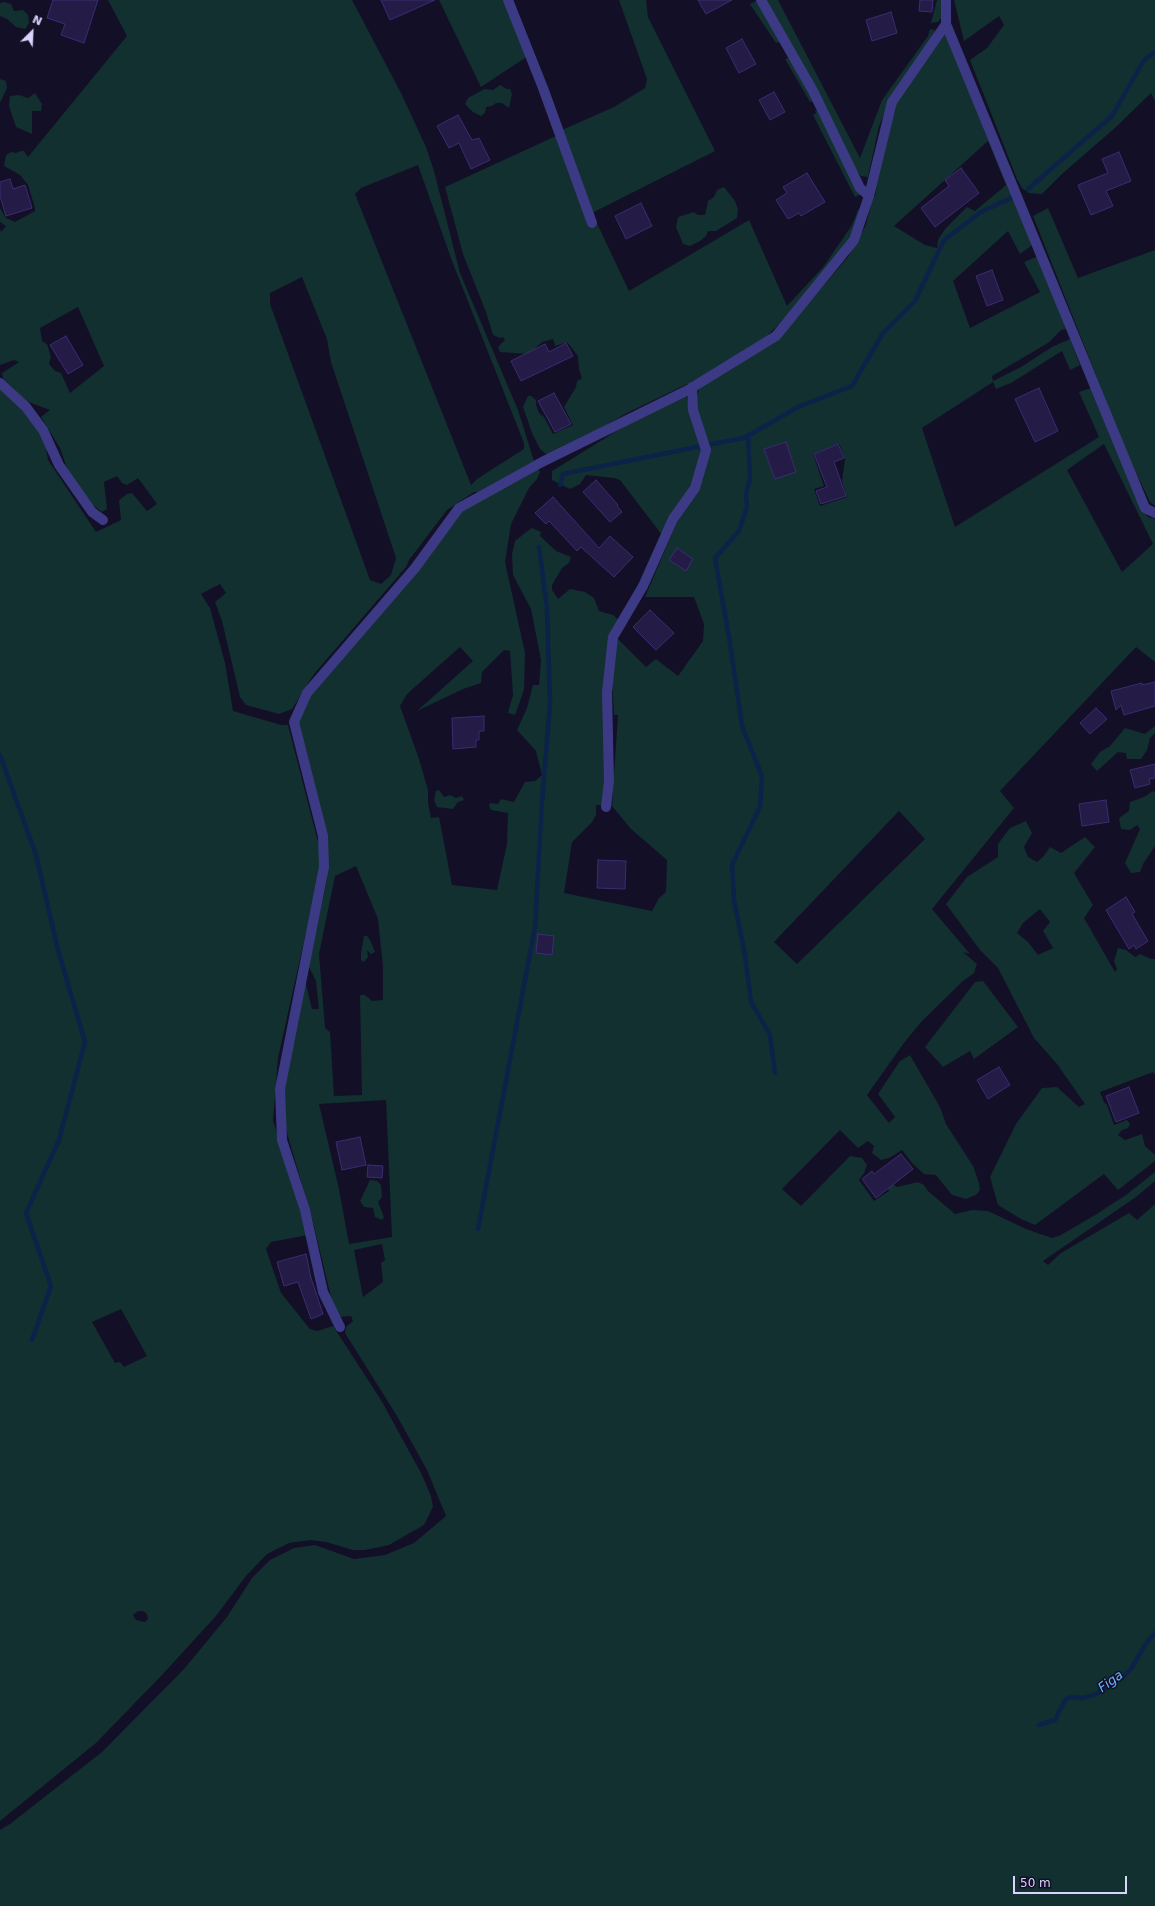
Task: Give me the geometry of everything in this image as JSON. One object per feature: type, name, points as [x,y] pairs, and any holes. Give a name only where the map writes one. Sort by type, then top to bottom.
[{"type":"street","points":[[508,0],[543,88],[592,223]]},
{"type":"street","points":[[761,0],[813,91],[860,188],[869,196]]},
{"type":"street","points":[[946,0],[946,24],[1145,508],[1155,513]]},
{"type":"street","points":[[340,1327],[323,1292],[305,1210],[282,1140],[280,1089],[324,867],[323,836],[294,722],[307,693],[415,568],[459,508],[542,462],[692,387],[776,336],[854,240],[869,196],[892,102],[946,24]]},
{"type":"street","points":[[0,383],[26,406],[44,430],[59,465],[92,512],[104,520]]},
{"type":"street","points":[[606,807],[609,781],[607,692],[613,637],[643,586],[673,519],[695,488],[706,450],[693,410],[692,387]]},
{"type":"green space","points":[[108,0],[352,0],[401,93],[426,147],[434,171],[460,273],[518,410],[534,461],[478,492],[474,492],[447,510],[409,560],[406,567],[314,674],[292,709],[279,714],[246,705],[240,697],[222,621],[215,602],[226,593],[220,584],[201,594],[210,608],[225,663],[233,711],[281,725],[288,725],[319,846],[320,869],[278,1058],[273,1120],[308,1235],[271,1242],[266,1249],[281,1293],[310,1329],[317,1331],[333,1326],[381,1400],[421,1473],[431,1496],[433,1507],[424,1525],[389,1545],[365,1550],[353,1550],[326,1542],[311,1540],[289,1543],[267,1554],[246,1576],[216,1616],[162,1675],[96,1743],[0,1821],[0,389],[18,402],[45,441],[48,460],[96,532],[121,520],[119,500],[127,494],[132,493],[147,511],[157,504],[138,478],[127,485],[122,483],[117,476],[104,482],[107,509],[102,512],[91,504],[69,474],[60,448],[41,417],[50,410],[26,401],[3,378],[2,373],[19,362],[14,360],[0,365],[0,229],[1,232],[6,226],[0,222],[0,208],[6,218],[15,222],[35,211],[28,185],[20,175],[4,166],[6,155],[11,152],[16,153],[24,151],[28,157],[127,36]],"holes":[[[418,165],[452,261],[524,443],[524,449],[477,479],[471,485],[355,194],[361,188]],[[302,277],[327,339],[331,362],[396,558],[391,575],[381,584],[370,580],[270,304],[270,293]],[[78,307],[104,366],[70,393],[61,373],[55,371],[49,364],[51,357],[47,344],[42,341],[40,328]],[[121,1309],[147,1356],[124,1367],[120,1362],[115,1363],[92,1322]],[[138,1611],[143,1611],[147,1614],[148,1619],[145,1622],[136,1620],[133,1615]]]},
{"type":"green space","points":[[439,0],[512,0],[562,130],[614,107],[645,88],[647,79],[619,0],[646,0],[648,17],[715,151],[592,213],[629,291],[749,220],[787,306],[824,266],[852,225],[858,210],[863,210],[844,249],[791,312],[763,340],[714,371],[625,414],[591,434],[547,455],[540,449],[532,433],[523,407],[528,396],[531,396],[536,400],[539,413],[544,417],[553,434],[573,425],[564,407],[576,387],[577,381],[582,378],[579,369],[578,356],[567,342],[555,346],[553,339],[542,342],[529,354],[500,352],[498,347],[505,340],[503,337],[500,338],[493,335],[486,312],[463,254],[445,187],[556,136],[528,56],[481,87]]},
{"type":"green space","points":[[766,0],[778,0],[860,158],[882,100],[928,36],[930,29],[935,30],[931,39],[889,104],[879,126],[868,177],[861,176],[854,168]]},
{"type":"green space","points":[[937,0],[944,0],[942,17],[938,22],[931,23]]},
{"type":"green space","points":[[954,0],[1155,0],[1155,101],[1151,93],[1042,194],[1029,193],[1022,188],[1017,179],[970,60],[987,48],[1004,25],[999,16],[964,41]]},
{"type":"green space","points":[[756,1],[780,42],[776,43],[750,4]]},
{"type":"green space","points":[[4,2],[11,4],[14,11],[23,10],[28,15],[29,23],[25,29],[16,27],[7,19],[0,16],[0,3]]},
{"type":"green space","points":[[948,33],[1009,180],[1031,240],[1031,246],[1020,254],[1008,231],[953,281],[970,328],[1040,292],[1024,262],[1036,257],[1039,258],[1066,329],[1061,330],[1048,343],[992,376],[993,381],[1021,367],[1052,347],[1070,339],[1080,365],[1070,370],[1062,351],[1011,383],[996,389],[993,382],[922,428],[955,527],[1099,437],[1079,392],[1091,388],[1143,510],[1148,517],[1155,519],[1155,662],[1136,647],[1000,791],[1014,808],[932,909],[970,954],[963,952],[977,964],[974,973],[963,981],[922,1021],[904,1043],[867,1095],[889,1123],[895,1117],[878,1094],[900,1061],[910,1055],[940,1107],[946,1124],[973,1166],[980,1190],[976,1195],[966,1199],[952,1195],[936,1175],[924,1174],[913,1164],[902,1150],[889,1158],[881,1160],[872,1153],[874,1146],[868,1141],[858,1148],[840,1130],[782,1189],[801,1206],[850,1156],[862,1158],[867,1165],[859,1180],[874,1201],[889,1191],[884,1182],[886,1179],[897,1187],[918,1182],[924,1185],[928,1191],[955,1214],[972,1210],[988,1211],[1026,1229],[1052,1238],[1061,1235],[1095,1215],[1126,1195],[1155,1172],[1155,1181],[1136,1197],[1043,1261],[1048,1265],[1061,1253],[1129,1213],[1137,1220],[1155,1204],[1155,1906],[0,1906],[0,1830],[10,1824],[102,1752],[184,1669],[227,1617],[252,1578],[270,1560],[294,1548],[315,1545],[354,1559],[385,1555],[414,1543],[446,1516],[427,1470],[397,1416],[345,1333],[346,1327],[353,1321],[351,1316],[338,1317],[332,1301],[313,1222],[287,1133],[283,1109],[284,1082],[289,1063],[301,993],[305,980],[312,1009],[319,1009],[316,981],[308,965],[326,885],[328,861],[325,830],[302,747],[298,723],[306,699],[316,684],[401,587],[449,523],[460,511],[515,479],[538,469],[540,472],[537,479],[529,488],[511,524],[505,562],[525,653],[524,690],[515,715],[508,713],[513,695],[510,651],[504,650],[482,672],[481,683],[463,689],[417,711],[473,661],[460,647],[407,694],[400,706],[419,759],[428,790],[428,803],[431,818],[439,817],[452,885],[497,890],[507,844],[508,813],[491,810],[489,806],[490,803],[498,804],[501,799],[514,802],[525,782],[535,781],[542,775],[536,751],[517,730],[527,708],[533,685],[539,685],[541,660],[531,609],[513,575],[512,554],[515,541],[525,533],[532,528],[541,532],[540,536],[556,551],[571,557],[569,563],[562,568],[552,585],[552,590],[558,599],[570,589],[585,592],[594,598],[599,611],[613,615],[618,619],[618,624],[610,636],[604,693],[606,766],[603,805],[596,805],[596,815],[592,822],[572,842],[564,893],[652,911],[659,898],[666,892],[667,860],[631,829],[612,806],[618,715],[614,715],[611,664],[616,637],[646,667],[656,659],[678,676],[703,641],[704,624],[694,597],[645,597],[677,522],[693,499],[709,455],[708,442],[696,408],[696,399],[700,386],[777,340],[848,257],[866,225],[873,197],[875,196],[884,142],[895,112],[896,102],[945,34]],"holes":[[[988,141],[1006,185],[975,211],[967,207],[945,229],[938,240],[937,248],[925,245],[894,226]],[[786,442],[796,471],[775,479],[764,449]],[[839,443],[845,459],[842,481],[847,497],[820,506],[814,489],[824,486],[813,454]],[[1104,444],[1153,544],[1122,572],[1067,470]],[[899,811],[925,839],[797,964],[774,942]],[[356,866],[378,919],[383,967],[383,1000],[372,1001],[365,995],[360,995],[362,1095],[334,1096],[330,1032],[325,1028],[319,954],[335,876]],[[386,1100],[392,1237],[349,1244],[339,1189],[319,1104]],[[382,1244],[385,1260],[381,1263],[383,1282],[363,1297],[354,1250]]]},
{"type":"green space","points":[[789,58],[814,101],[810,102],[785,59]]},
{"type":"green space","points":[[0,79],[6,81],[7,88],[0,103]]},
{"type":"green space","points":[[500,85],[510,89],[512,94],[509,108],[502,103],[496,103],[492,106],[486,107],[485,113],[481,116],[473,112],[465,104],[468,98],[484,89],[493,90]]},
{"type":"green space","points":[[35,93],[42,104],[41,111],[32,111],[32,134],[16,127],[9,106],[10,96],[19,95],[28,98]]},
{"type":"green space","points":[[815,110],[817,111],[862,194],[855,197],[813,115],[816,113]]},
{"type":"green space","points":[[724,187],[735,201],[738,209],[737,218],[716,231],[708,231],[706,236],[700,241],[690,246],[683,244],[676,227],[678,217],[694,212],[698,215],[705,215],[708,201],[714,197],[717,190]]},
{"type":"green space","points":[[1048,208],[1078,278],[1155,250],[1155,506],[1150,502],[1128,456],[1033,216]]},
{"type":"green space","points":[[685,393],[702,445],[697,474],[662,535],[620,480],[586,475],[580,484],[570,489],[552,480],[552,471],[636,419]]},
{"type":"green space","points":[[1155,726],[1155,733],[1150,738],[1147,750],[1141,759],[1127,759],[1126,753],[1118,752],[1097,771],[1091,764],[1100,752],[1110,746],[1125,728],[1145,734]]},
{"type":"green space","points":[[439,790],[444,797],[450,795],[456,798],[462,796],[464,800],[458,802],[453,809],[437,807],[434,800],[436,791]]},
{"type":"green space","points":[[1153,791],[1155,793],[1155,846],[1143,864],[1140,872],[1131,873],[1125,863],[1140,829],[1137,825],[1130,830],[1121,829],[1119,818],[1129,811],[1130,802],[1144,797]]},
{"type":"green space","points":[[1026,821],[1032,833],[1024,847],[1028,857],[1037,862],[1043,857],[1050,847],[1061,853],[1085,837],[1095,847],[1074,873],[1093,905],[1084,918],[1115,972],[1117,969],[1114,961],[1118,948],[1126,950],[1135,957],[1140,954],[1151,959],[1155,959],[1155,1075],[1153,1072],[1100,1092],[1104,1102],[1107,1105],[1114,1125],[1127,1120],[1130,1124],[1128,1128],[1122,1130],[1118,1135],[1125,1140],[1142,1134],[1145,1146],[1155,1155],[1155,1161],[1118,1190],[1104,1174],[1035,1225],[1021,1219],[998,1205],[990,1177],[1016,1124],[1042,1088],[1057,1087],[1079,1107],[1085,1104],[1057,1064],[1034,1038],[998,968],[980,950],[946,904],[967,877],[998,857],[998,844],[1010,828]],"holes":[[[1040,909],[1050,922],[1043,931],[1053,948],[1038,955],[1028,942],[1017,933],[1023,923]]]},
{"type":"green space","points":[[364,936],[367,936],[370,940],[375,952],[371,954],[367,950],[368,957],[364,962],[361,960],[361,953]]},
{"type":"green space","points":[[983,981],[1018,1027],[974,1059],[970,1051],[943,1067],[925,1047],[975,982]]},
{"type":"green space","points":[[370,1180],[377,1181],[381,1185],[382,1197],[378,1202],[384,1217],[382,1220],[375,1217],[373,1208],[364,1207],[360,1201]]},
{"type":"building","points":[[53,0],[98,0],[84,43],[61,35],[65,24],[47,18]]},
{"type":"building","points":[[381,0],[435,0],[390,20]]},
{"type":"building","points":[[698,0],[732,0],[706,14]]},
{"type":"building","points":[[920,0],[933,0],[932,12],[919,11]]},
{"type":"building","points":[[891,12],[897,33],[872,41],[866,20]]},
{"type":"building","points":[[742,39],[756,64],[739,73],[726,48]]},
{"type":"building","points":[[774,92],[785,112],[770,120],[759,100]]},
{"type":"building","points":[[458,115],[472,140],[479,138],[490,160],[471,169],[459,143],[449,148],[437,126]]},
{"type":"building","points":[[1119,152],[1131,181],[1106,191],[1113,206],[1091,215],[1078,185],[1108,173],[1102,159]]},
{"type":"building","points":[[961,168],[979,193],[935,227],[921,208],[949,186],[945,180]]},
{"type":"building","points":[[807,173],[825,202],[801,216],[799,213],[788,219],[776,200],[787,193],[783,187]]},
{"type":"building","points":[[10,179],[13,189],[25,185],[32,208],[6,216],[0,196],[0,182]]},
{"type":"building","points":[[641,203],[652,226],[626,239],[615,216]]},
{"type":"building","points":[[992,270],[1003,300],[987,306],[976,276]]},
{"type":"building","points":[[66,336],[83,365],[68,374],[50,345]]},
{"type":"building","points":[[566,343],[573,356],[521,381],[511,361],[545,344],[549,352]]},
{"type":"building","points":[[1039,388],[1058,431],[1035,442],[1015,399]]},
{"type":"building","points":[[554,393],[571,424],[555,432],[538,401]]},
{"type":"building","points":[[786,442],[796,472],[775,479],[764,449]]},
{"type":"building","points":[[838,444],[844,458],[834,462],[846,496],[821,504],[816,491],[827,487],[814,454]]},
{"type":"building","points":[[596,480],[618,505],[617,506],[622,512],[610,522],[583,492]]},
{"type":"building","points":[[553,497],[599,548],[610,536],[633,557],[614,577],[581,547],[577,551],[549,521],[546,524],[535,513]]},
{"type":"building","points":[[677,548],[693,559],[686,571],[669,560]]},
{"type":"building","points":[[650,610],[674,633],[656,650],[633,627]]},
{"type":"building","points":[[1155,682],[1155,706],[1124,715],[1121,705],[1116,710],[1111,691],[1142,683],[1142,685]]},
{"type":"building","points":[[1096,708],[1107,719],[1090,734],[1080,723]]},
{"type":"building","points":[[484,716],[484,731],[479,731],[479,740],[476,740],[476,747],[453,749],[452,718]]},
{"type":"building","points":[[1155,764],[1155,778],[1149,779],[1150,784],[1135,788],[1130,770]]},
{"type":"building","points":[[1106,800],[1109,822],[1082,826],[1079,804]]},
{"type":"building","points":[[598,860],[626,861],[625,889],[597,888]]},
{"type":"building","points":[[1126,897],[1135,912],[1132,914],[1148,941],[1136,949],[1134,945],[1129,949],[1106,910]]},
{"type":"building","points":[[538,934],[554,936],[552,955],[536,953]]},
{"type":"building","points":[[999,1067],[1010,1085],[988,1099],[977,1080]]},
{"type":"building","points":[[1129,1087],[1139,1113],[1116,1122],[1106,1096]]},
{"type":"building","points":[[360,1137],[366,1165],[342,1170],[336,1142]]},
{"type":"building","points":[[901,1154],[913,1169],[876,1198],[862,1179],[872,1171],[874,1174]]},
{"type":"building","points":[[368,1165],[383,1166],[382,1178],[367,1177]]},
{"type":"building","points":[[306,1254],[311,1278],[323,1314],[311,1319],[298,1282],[284,1286],[277,1262]]},
{"type":"waterway","points":[[1028,189],[1112,116],[1144,60],[1155,52]]},
{"type":"waterway","points":[[707,445],[744,438],[798,407],[852,386],[883,333],[915,301],[944,240],[981,212],[1013,197]]},
{"type":"waterway","points":[[748,435],[750,478],[746,494],[747,507],[739,531],[715,558],[730,643],[742,726],[762,776],[760,807],[732,865],[734,900],[745,955],[751,1002],[770,1035],[775,1073]]},
{"type":"waterway","points":[[560,485],[563,474],[702,446]]},
{"type":"waterway","points":[[478,1229],[535,927],[542,801],[550,704],[547,608],[539,547]]},
{"type":"waterway","points":[[0,755],[36,855],[58,950],[85,1042],[59,1140],[26,1213],[51,1286],[32,1340]]},
{"type":"waterway","name":"Figa","points":[[1039,1725],[1055,1720],[1065,1700],[1071,1697],[1082,1698],[1094,1695],[1122,1678],[1131,1669],[1147,1642],[1155,1633]]}]
